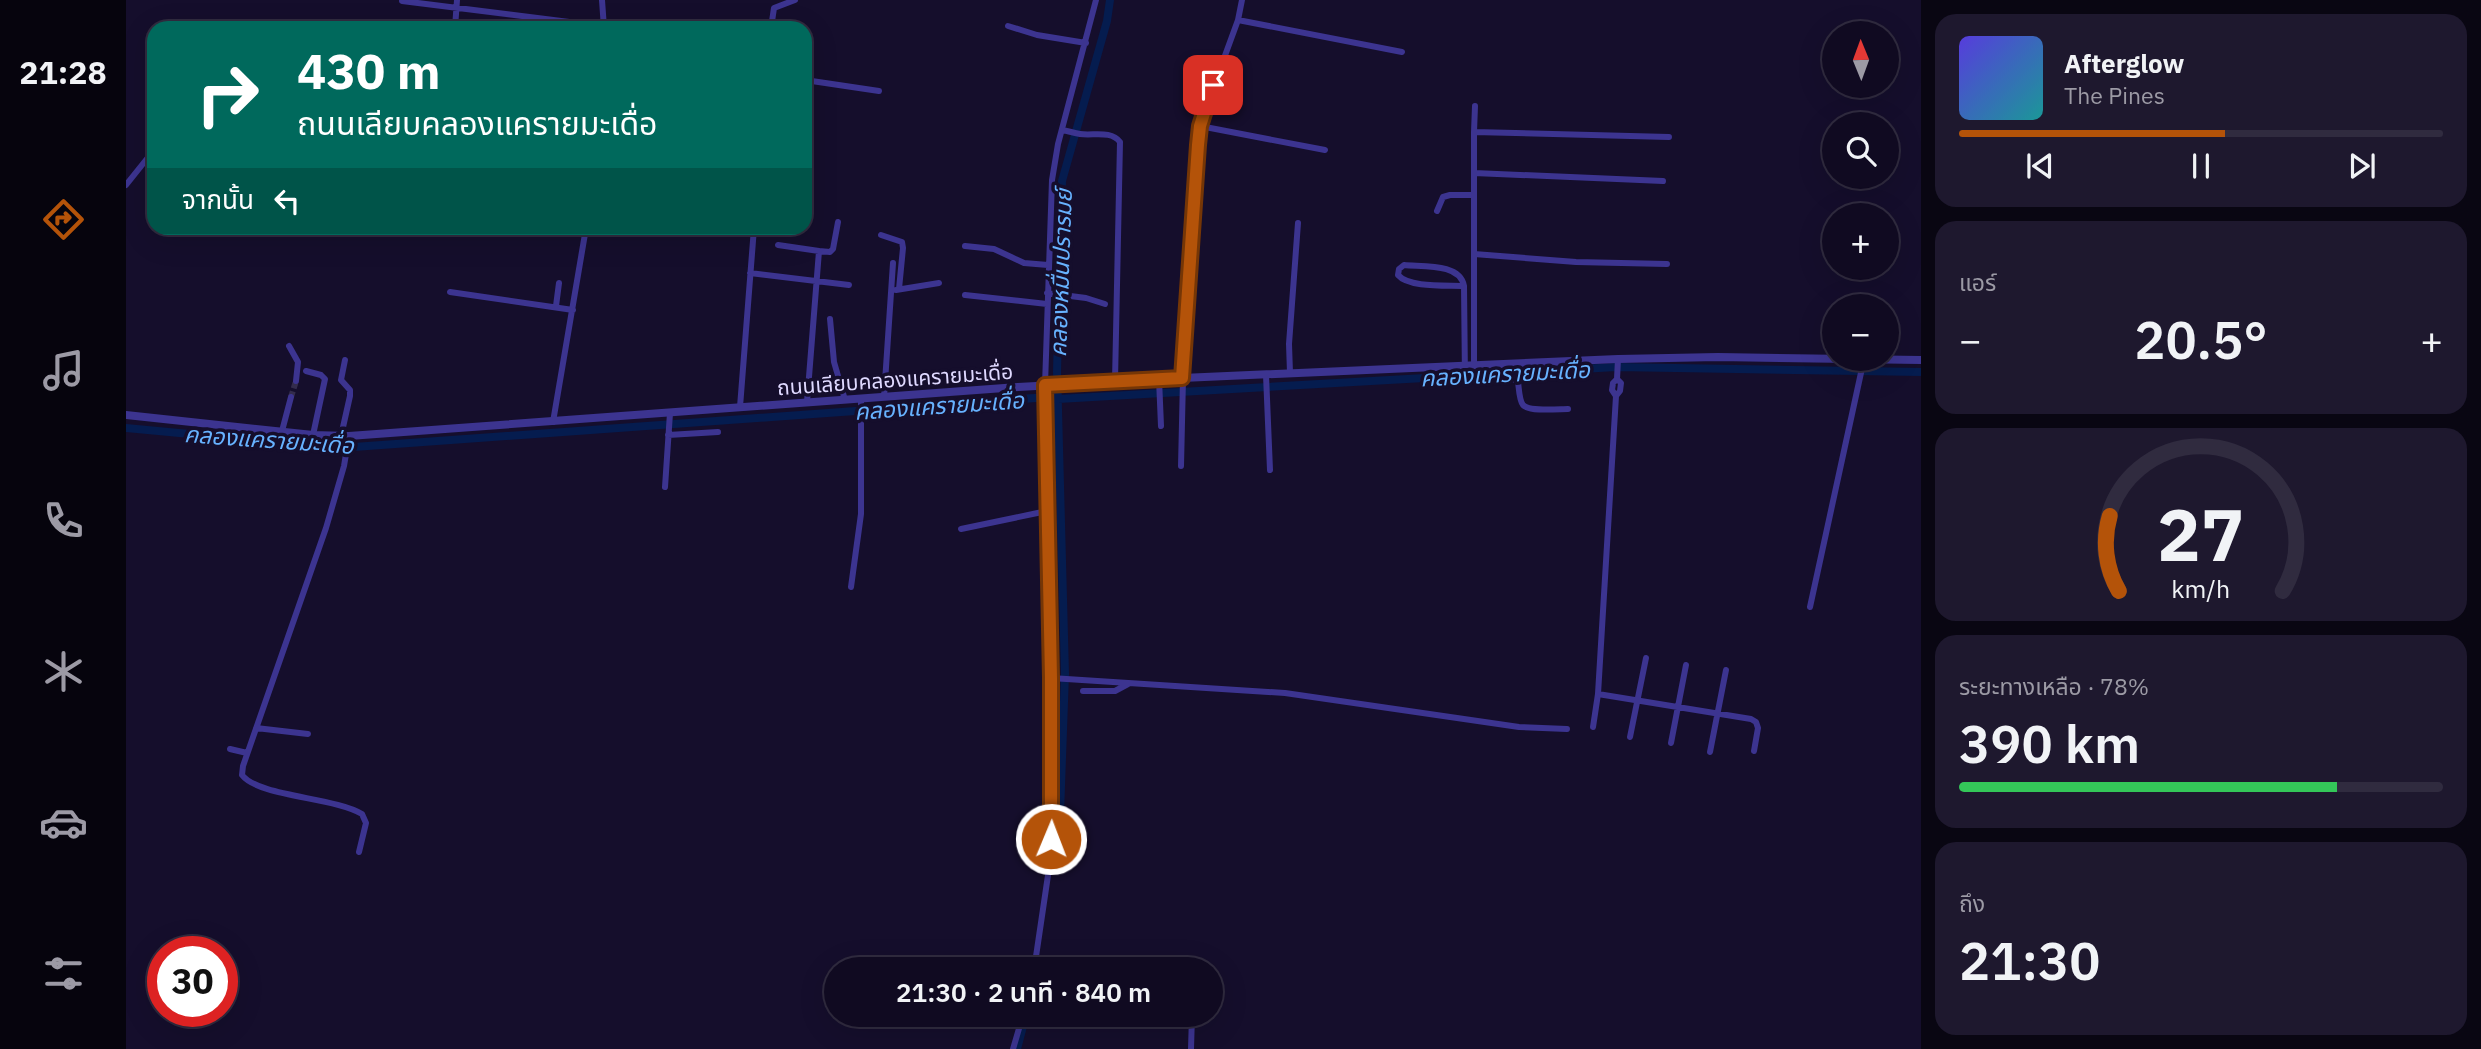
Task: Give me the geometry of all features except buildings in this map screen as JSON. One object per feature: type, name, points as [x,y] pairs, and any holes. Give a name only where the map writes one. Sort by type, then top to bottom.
[{"type":"street","points":[[602,0],[603,21]]},
{"type":"street","points":[[772,21],[774,8],[795,0]]},
{"type":"street","points":[[1036,957],[1051,855],[1057,678],[1047,511],[1045,401],[1051,386],[1047,293],[1052,180],[1062,130],[1096,0]]},
{"type":"street","points":[[1181,466],[1182,385],[1200,126],[1238,20],[1242,0]]},
{"type":"street","points":[[402,1],[457,4],[565,21]]},
{"type":"street","points":[[1238,20],[1402,52]]},
{"type":"street","points":[[1008,26],[1037,35],[1086,43]]},
{"type":"street","points":[[812,81],[879,91]]},
{"type":"street","points":[[1467,371],[1474,254],[1475,106]]},
{"type":"street","points":[[1200,126],[1325,150]]},
{"type":"street","points":[[1062,130],[1079,134],[1110,135],[1120,142],[1115,381]]},
{"type":"street","points":[[1474,132],[1669,137]]},
{"type":"street","points":[[126,185],[147,159]]},
{"type":"street","points":[[1474,173],[1662,181]]},
{"type":"street","points":[[1437,211],[1443,197],[1450,194],[1474,195]]},
{"type":"street","points":[[778,245],[830,252],[833,249],[838,222]]},
{"type":"street","points":[[1290,373],[1289,344],[1298,223]]},
{"type":"street","points":[[554,422],[585,235]]},
{"type":"street","points":[[740,407],[753,235]]},
{"type":"street","points":[[881,235],[902,243],[899,289]]},
{"type":"street","points":[[965,246],[994,249],[1024,263],[1048,265]]},
{"type":"street","points":[[807,402],[819,251]]},
{"type":"street","points":[[1474,254],[1576,262],[1667,264]]},
{"type":"street","points":[[884,397],[893,263]]},
{"type":"street","points":[[1464,286],[1414,284],[1401,279],[1398,275],[1399,269],[1404,265],[1439,268],[1456,272],[1463,278],[1464,286],[1467,371]]},
{"type":"street","points":[[1438,285],[1439,268]]},
{"type":"street","points":[[750,273],[849,285]]},
{"type":"street","points":[[891,292],[939,283]]},
{"type":"street","points":[[556,306],[559,284]]},
{"type":"street","points":[[450,292],[573,310]]},
{"type":"street","points":[[1047,293],[1105,304]]},
{"type":"street","points":[[965,295],[1047,304]]},
{"type":"street","points":[[830,319],[834,362],[845,400]]},
{"type":"street","points":[[289,346],[298,362],[296,381]]},
{"type":"street","name":"ถนนเลียบคลองแครายมะเดื่อ","points":[[126,415],[282,431],[346,441],[554,422],[669,424],[740,407],[845,400],[861,406],[884,397],[1115,381],[1160,386],[1267,382],[1290,373],[1467,371],[1727,357],[1822,364]]},
{"type":"street","points":[[345,360],[341,380],[350,390],[346,441],[326,528],[247,753],[242,775],[255,785],[326,801],[362,814],[366,823],[359,852]]},
{"type":"street","name":"ถนนเลียบคลองแครายมะเดื่อ","points":[[1899,363],[1921,360]]},
{"type":"street","points":[[1593,727],[1598,694],[1616,396],[1612,389],[1617,379],[1618,363]]},
{"type":"street","points":[[306,371],[321,375],[325,379],[313,435]]},
{"type":"street","points":[[1423,382],[1467,371],[1515,379],[1524,406],[1532,409],[1569,410]]},
{"type":"street","points":[[1810,607],[1862,371]]},
{"type":"street","points":[[1267,382],[1270,470]]},
{"type":"street","points":[[1160,386],[1161,426]]},
{"type":"street","points":[[282,431],[291,397]]},
{"type":"street","points":[[851,587],[861,514],[861,406]]},
{"type":"street","points":[[665,487],[669,424],[718,432]]},
{"type":"street","points":[[961,529],[1047,511]]},
{"type":"street","points":[[1630,737],[1646,658]]},
{"type":"street","points":[[1671,743],[1686,664]]},
{"type":"street","points":[[1710,752],[1726,670]]},
{"type":"street","points":[[1057,678],[1284,694],[1519,727],[1567,729]]},
{"type":"street","points":[[1083,691],[1115,691],[1129,683]]},
{"type":"street","points":[[1598,694],[1756,722],[1758,727],[1754,751]]},
{"type":"street","points":[[256,728],[308,734]]},
{"type":"street","points":[[230,749],[247,753]]},
{"type":"street","points":[[1013,1049],[1019,1027]]},
{"type":"street","points":[[1191,1049],[1192,1027]]},
{"type":"waterway","name":"คลองหมื่นปรารมย์","points":[[1053,861],[1060,814],[1065,674],[1057,372],[1062,181],[1107,21],[1110,0]]},
{"type":"waterway","name":"คลองแครายมะเดื่อ","points":[[126,428],[340,448],[1049,397],[1058,399],[1616,367],[1921,372]]},
{"type":"waterway","name":"คลองหมื่นปรารมย์","points":[[1017,1049],[1023,1027]]},
{"type":"tunnel","points":[[291,397],[296,381]]},
{"type":"route","points":[[1051,839],[1051,678],[1045,385],[1182,378],[1200,126],[1213,85]]}]
